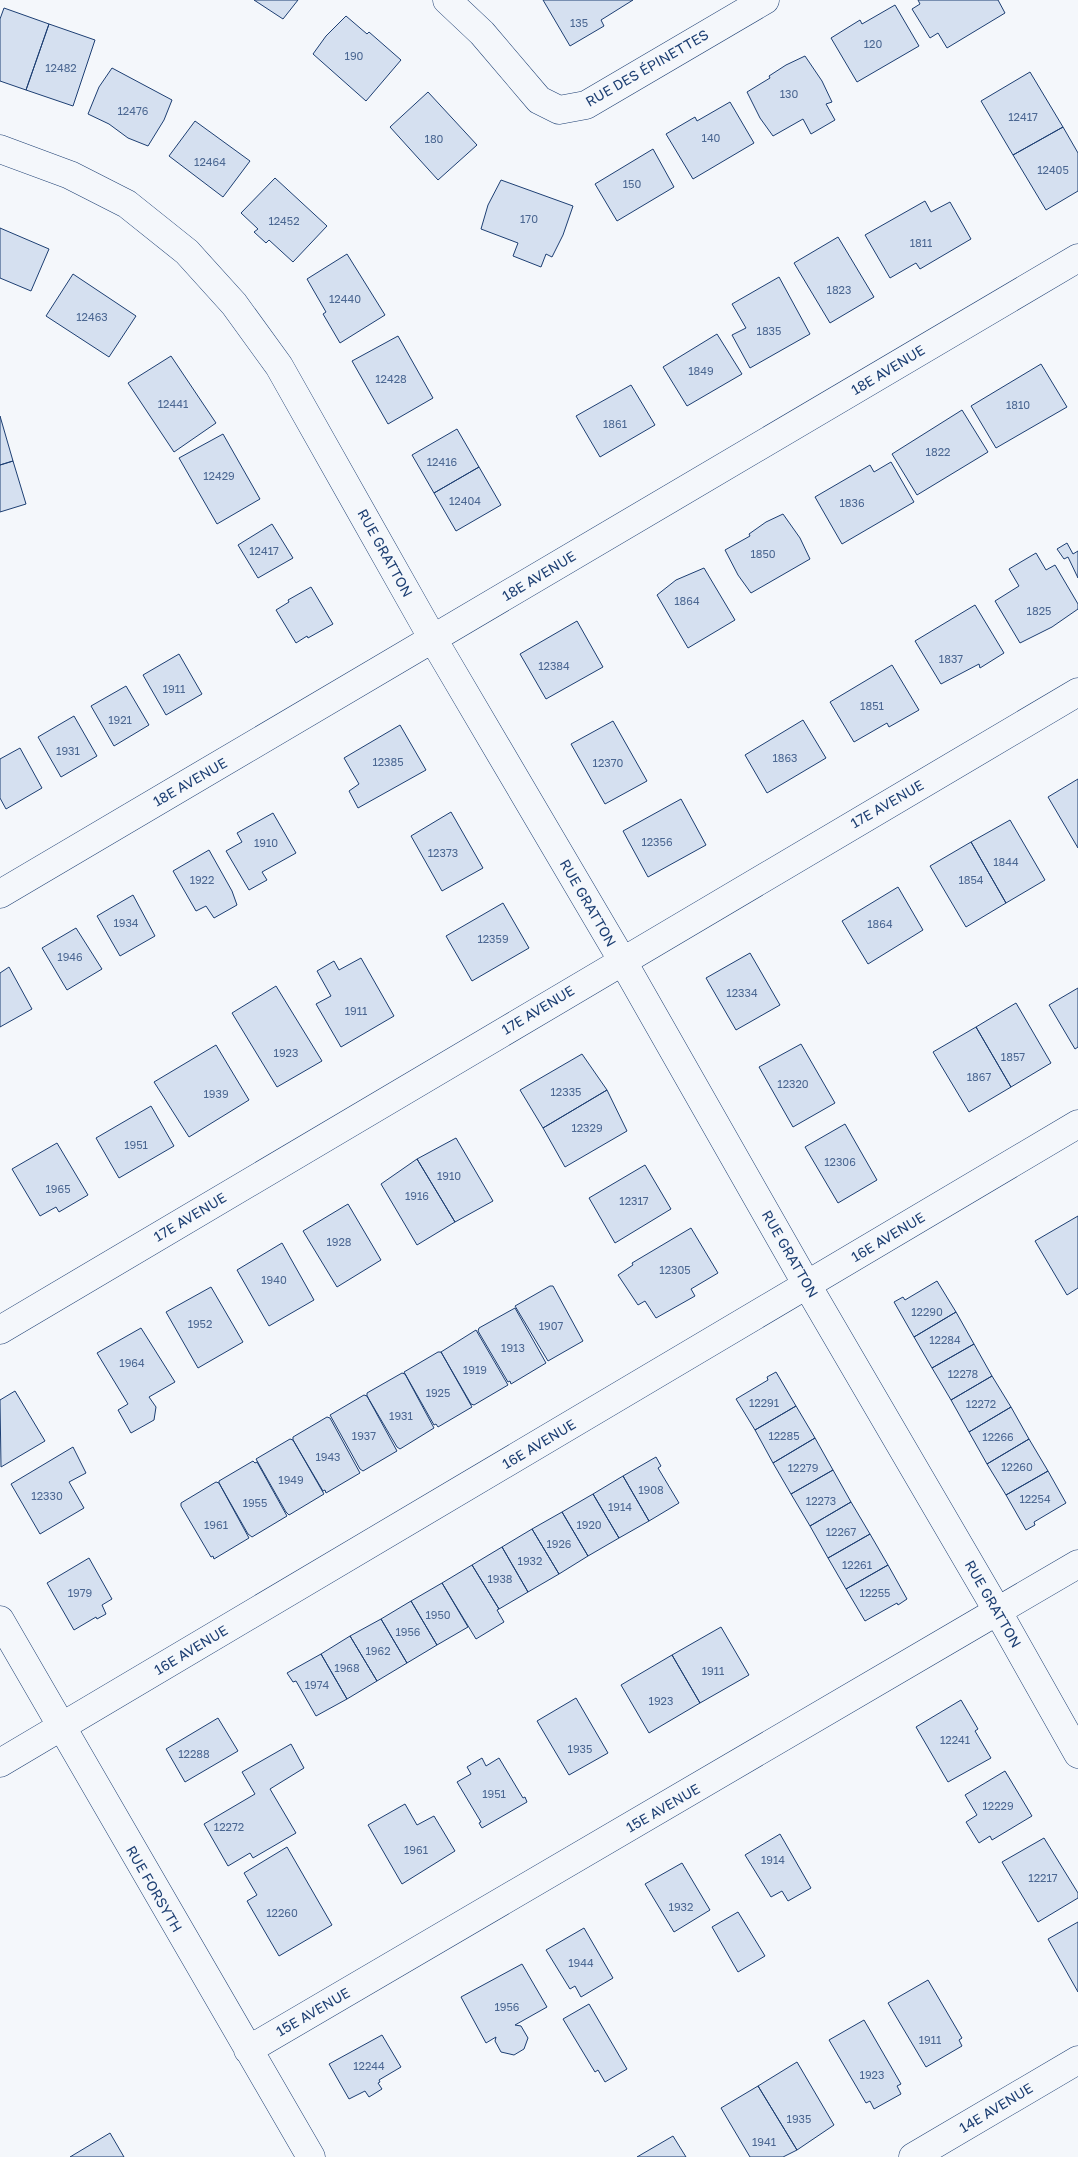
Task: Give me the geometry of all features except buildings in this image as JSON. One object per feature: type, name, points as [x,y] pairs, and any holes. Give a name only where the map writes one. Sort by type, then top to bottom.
[{"type":"street","name":"RUE DES ÉPINETTES","points":[[447,0],[482,33],[539,100],[559,110],[586,105],[765,0]]},
{"type":"street","name":"RUE GRATTON","points":[[0,149],[70,175],[127,204],[187,252],[234,304],[279,366],[433,639],[622,960],[1078,1754]]},
{"type":"street","name":"18E AVENUE","points":[[0,894],[1078,258]]},
{"type":"street","name":"17E AVENUE","points":[[0,1330],[622,960],[1078,692]]},
{"type":"street","name":"16E AVENUE","points":[[0,1763],[1078,1124]]},
{"type":"street","name":"15E AVENUE","points":[[248,2050],[1078,1564]]},
{"type":"street","name":"RUE FORSYTH","points":[[0,1620],[311,2157]]},
{"type":"street","name":"14E AVENUE","points":[[913,2157],[1078,2060]]}]
